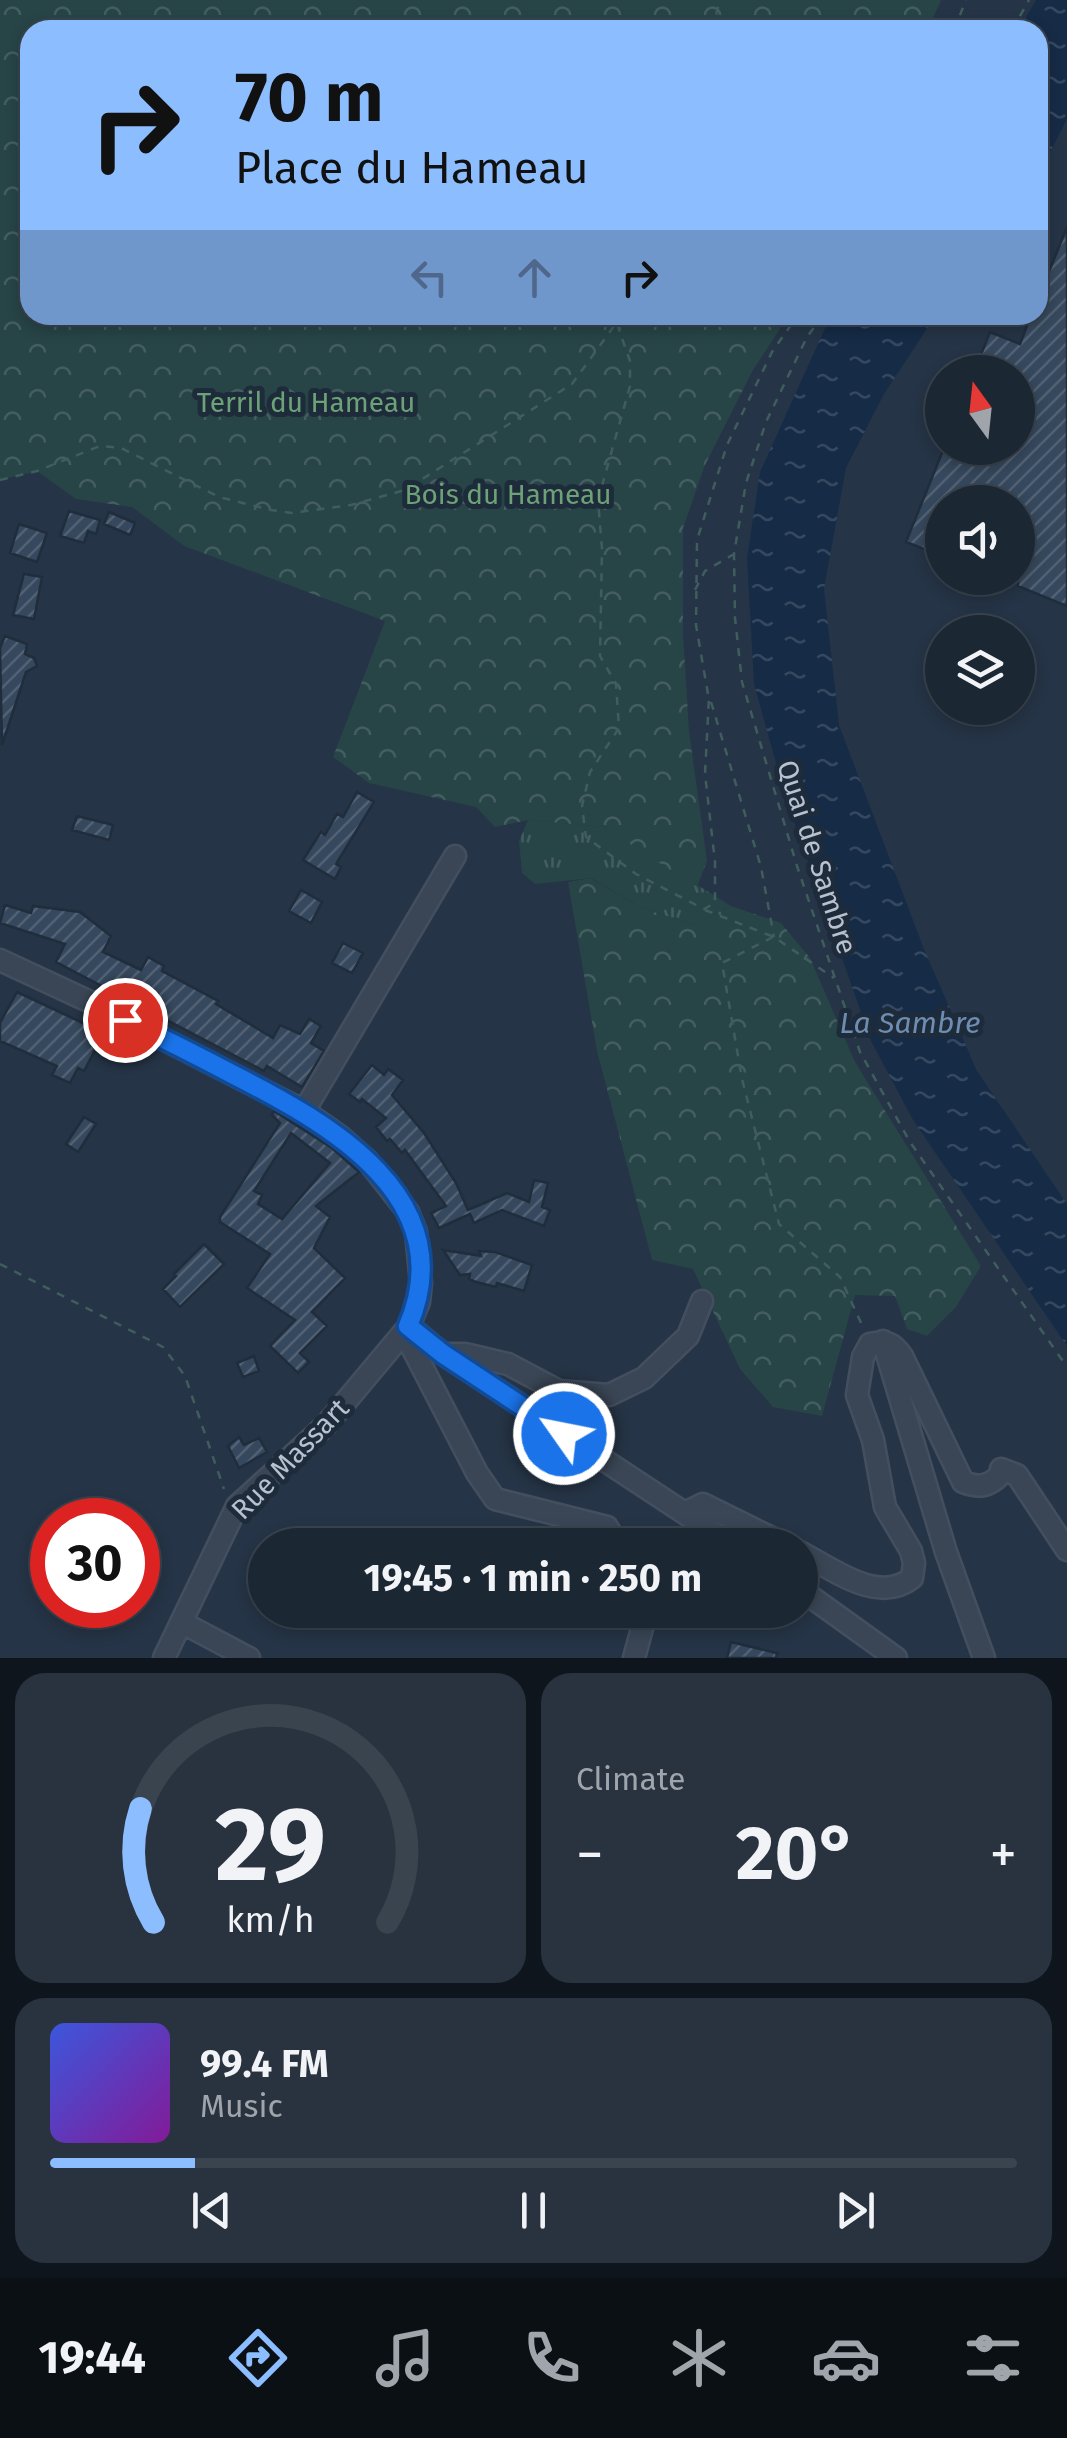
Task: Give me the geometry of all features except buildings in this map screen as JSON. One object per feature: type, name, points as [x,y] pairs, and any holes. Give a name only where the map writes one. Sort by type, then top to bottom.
[{"type":"street","points":[[304,1111],[456,856]]},
{"type":"street","points":[[0,960],[304,1111],[342,1137],[367,1160],[408,1212],[416,1232],[421,1283],[418,1302],[406,1329]]},
{"type":"street","points":[[443,1354],[465,1354],[508,1364],[559,1391],[609,1395],[644,1378],[688,1336],[702,1301]]},
{"type":"street","points":[[406,1329],[708,1528]]},
{"type":"street","points":[[406,1329],[477,1472],[495,1499],[608,1528]]},
{"type":"street","name":"Rue Massart","points":[[164,1658],[237,1506],[326,1425],[406,1329]]},
{"type":"street","points":[[877,1343],[894,1345],[902,1356],[963,1482],[976,1487],[992,1484],[1001,1469],[1017,1475],[1067,1550]]},
{"type":"street","points":[[818,1561],[859,1582],[887,1590],[912,1578],[914,1564],[885,1507],[872,1440],[857,1395],[863,1357],[877,1343]]},
{"type":"street","points":[[877,1343],[984,1658]]},
{"type":"street","points":[[685,1513],[703,1504],[752,1528]]},
{"type":"street","points":[[818,1602],[896,1658]]},
{"type":"street","points":[[182,1622],[249,1658]]},
{"type":"street","points":[[634,1658],[642,1628]]},
{"type":"path","points":[[0,480],[38,471],[100,446],[121,448],[218,497],[271,510],[292,513],[350,505],[405,490],[572,384],[615,325]]},
{"type":"path","points":[[616,325],[630,361],[630,386],[598,500],[602,549],[600,656],[616,684],[619,728],[590,772],[582,806],[586,837],[636,874],[704,909],[774,937],[836,979]]},
{"type":"path","points":[[774,937],[760,867],[709,697],[694,591],[697,540],[727,445],[772,352],[791,325]]},
{"type":"path","name":"Quai de Sambre","points":[[817,325],[766,422],[746,483],[734,554],[742,682],[796,866],[860,1052],[910,1142],[1067,1367]]},
{"type":"path","points":[[694,591],[705,571],[734,554]]},
{"type":"path","points":[[704,909],[715,903],[715,862],[704,774],[709,697]]},
{"type":"path","points":[[774,937],[722,964],[742,1079],[779,1224],[840,1278],[877,1343]]},
{"type":"path","points":[[0,1264],[164,1347],[185,1376],[221,1484],[237,1506]]},
{"type":"green space","name":"Bois du Hameau","points":[[0,0],[941,0],[932,20],[20,20],[20,325],[782,325],[753,370],[705,465],[683,528],[683,633],[689,731],[707,861],[697,887],[604,827],[528,820],[495,827],[476,807],[369,783],[333,757],[385,621],[184,546],[132,507],[76,499],[37,471],[0,480]]},
{"type":"green space","points":[[528,820],[604,827],[731,906],[693,925],[642,908],[591,878],[535,884],[522,873],[519,841]]},
{"type":"green space","points":[[590,878],[642,908],[693,925],[731,906],[781,923],[810,958],[855,1062],[981,1266],[956,1307],[927,1336],[907,1329],[895,1296],[855,1295],[822,1416],[773,1407],[740,1369],[693,1269],[652,1260],[597,1051],[568,882]]},
{"type":"water","points":[[1036,0],[1067,0],[1067,119],[1048,156],[1048,20],[1026,17]]},
{"type":"water","name":"La Sambre","points":[[826,325],[929,325],[884,394],[846,468],[824,589],[839,725],[924,949],[977,1071],[1067,1204],[1067,1346],[913,1120],[871,1041],[784,792],[754,684],[747,558],[760,472]]},
{"type":"route","points":[[125,1020],[304,1111],[367,1160],[395,1192],[416,1232],[421,1283],[408,1326],[443,1354],[564,1434]]},
{"type":"park label","name":"Terril du Hameau","points":[[306,402]]}]
